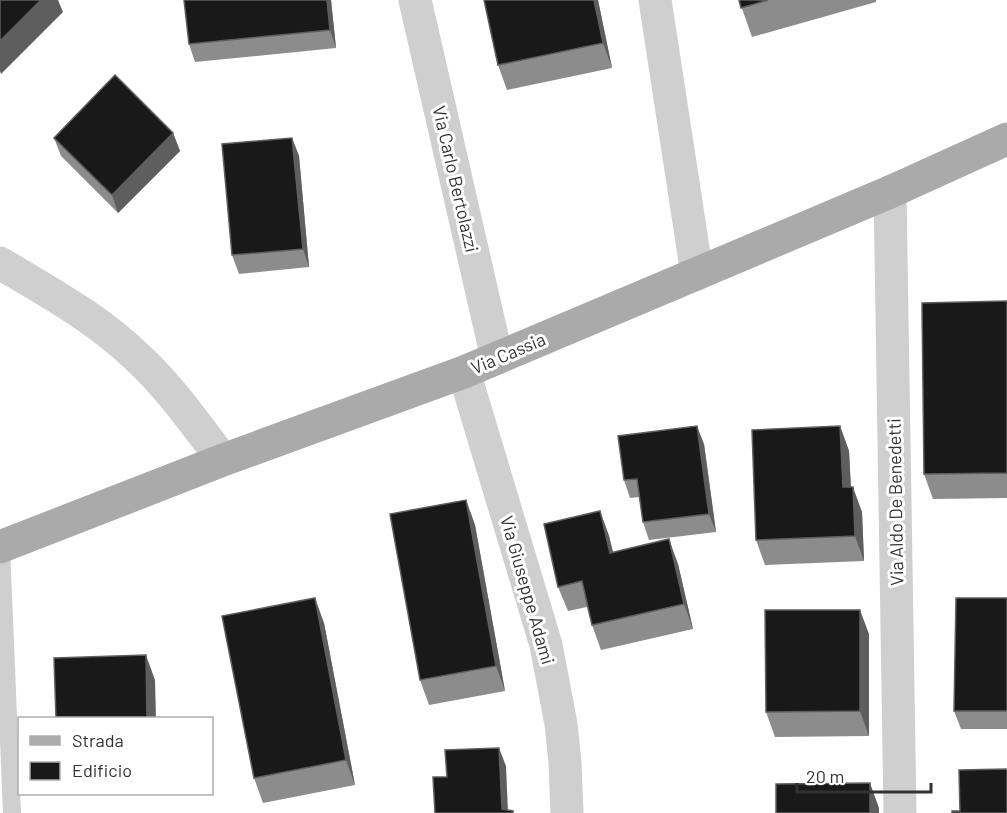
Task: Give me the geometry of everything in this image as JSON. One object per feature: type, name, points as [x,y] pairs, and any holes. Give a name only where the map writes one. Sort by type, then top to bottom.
[{"type":"main road","name":"Via Cassia","points":[[0,547],[223,460],[464,372],[890,192],[1007,140]]},
{"type":"street","name":"Via Carlo Bertolazzi","points":[[415,0],[497,358]]},
{"type":"street","points":[[655,0],[697,274]]},
{"type":"street","name":"Via Aldo De Benedetti","points":[[890,192],[900,813]]},
{"type":"street","points":[[0,263],[75,307],[138,357],[162,382],[223,460]]},
{"type":"street","name":"Via Giuseppe Adami","points":[[464,372],[546,645],[561,724],[567,813]]},
{"type":"lane","points":[[0,547],[12,813]]},
{"type":"building","points":[[0,0],[41,0],[0,41]]},
{"type":"building","points":[[184,0],[327,0],[330,30],[189,44]]},
{"type":"building","points":[[484,0],[594,0],[603,43],[498,65]]},
{"type":"building","points":[[739,0],[768,0],[741,8]]},
{"type":"building","points":[[115,75],[173,133],[112,195],[54,138]]},
{"type":"building","points":[[292,138],[303,249],[232,255],[222,144]]},
{"type":"building","points":[[1007,301],[1007,473],[924,474],[922,303]]},
{"type":"building","points":[[697,426],[709,514],[643,522],[637,479],[624,480],[618,436]]},
{"type":"building","points":[[840,426],[843,487],[853,487],[855,536],[756,540],[752,430]]},
{"type":"building","points":[[466,500],[496,666],[420,680],[390,514]]},
{"type":"building","points":[[600,511],[610,553],[669,539],[684,604],[592,625],[582,581],[558,587],[544,524]]},
{"type":"building","points":[[315,598],[346,760],[254,778],[222,616]]},
{"type":"building","points":[[956,598],[1007,598],[1007,711],[954,711]]},
{"type":"building","points":[[765,610],[860,610],[860,711],[766,712]]},
{"type":"building","points":[[146,655],[147,717],[56,717],[54,658]]},
{"type":"building","points":[[499,748],[502,809],[513,811],[513,813],[435,813],[433,777],[447,777],[445,750]]},
{"type":"building","points":[[1007,769],[1007,813],[952,813],[952,811],[960,811],[959,770]]},
{"type":"building","points":[[870,783],[870,813],[776,813],[776,784]]}]
